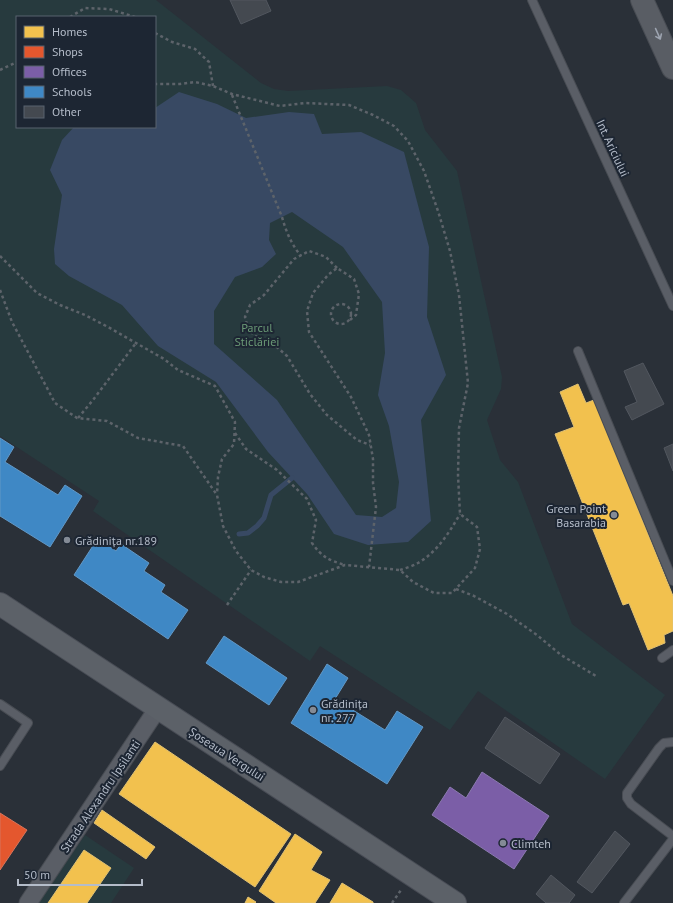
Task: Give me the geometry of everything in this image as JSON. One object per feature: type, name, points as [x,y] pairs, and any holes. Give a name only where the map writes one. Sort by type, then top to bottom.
[{"type":"main road","points":[[642,0],[673,68]]},
{"type":"main road","name":"Șoseaua Vergului","points":[[0,604],[456,903]]},
{"type":"street","name":"Strada Alexandru Ipsilanti","points":[[28,903],[158,708]]},
{"type":"lane","name":"Int. Ariciului","points":[[532,0],[673,306]]},
{"type":"lane","points":[[578,352],[673,581]]},
{"type":"lane","points":[[662,658],[673,650]]},
{"type":"lane","points":[[0,704],[28,723],[0,766]]},
{"type":"lane","points":[[673,742],[664,743],[659,748],[627,793],[627,798],[631,804],[673,836]]},
{"type":"lane","points":[[624,903],[673,839]]},
{"type":"path","points":[[72,16],[85,8],[109,9],[134,16]]},
{"type":"path","points":[[156,34],[172,42],[195,49],[209,62],[213,86]]},
{"type":"path","points":[[0,70],[16,62]]},
{"type":"path","points":[[156,84],[180,84],[195,82],[213,86],[232,94],[280,106],[305,103],[349,105],[394,126],[408,141],[424,171],[450,251],[459,295],[468,383],[459,428],[458,474],[460,514],[435,550],[417,564],[400,570],[345,565],[332,562],[320,554],[312,543],[316,520],[307,499],[284,476],[246,448],[235,432]]},
{"type":"path","points":[[232,94],[282,217],[286,232],[300,256]]},
{"type":"path","points":[[350,320],[352,313],[349,307],[340,304],[334,307],[331,317],[335,322],[341,325],[345,324],[350,320],[356,315],[359,294],[354,279],[337,268],[326,257],[309,251],[294,259],[264,295],[250,305],[245,317],[248,329],[256,336],[271,342],[287,356],[310,394],[327,415],[357,440],[371,446]]},
{"type":"path","points":[[0,256],[37,293],[60,305],[85,315],[164,359],[178,370],[214,386],[235,422],[234,444],[222,459],[218,477],[217,495],[223,526],[236,551],[250,570],[264,577],[281,582],[298,582],[345,565]]},
{"type":"path","points":[[337,268],[328,275],[313,293],[307,311],[309,332],[351,397],[369,435],[376,507],[369,567]]},
{"type":"path","points":[[0,290],[12,322],[55,403],[77,418],[107,421],[138,438],[183,446],[217,495]]},
{"type":"path","points":[[77,418],[93,400],[136,343]]},
{"type":"path","points":[[400,570],[413,582],[434,593],[452,593],[475,568],[480,549],[478,527],[460,514]]},
{"type":"path","points":[[227,605],[250,570]]},
{"type":"path","points":[[456,589],[474,596],[507,614],[537,635],[561,655],[596,676]]},
{"type":"green space","name":"Parcul Sticlăriei","points":[[0,0],[156,0],[261,83],[274,89],[288,91],[387,86],[401,90],[416,103],[425,130],[457,171],[502,377],[501,389],[487,420],[500,460],[518,482],[572,624],[665,695],[605,779],[478,691],[450,730],[320,646],[310,661],[93,511],[99,501],[0,436]]},
{"type":"green space","points":[[85,835],[134,868],[111,903],[38,903]]},
{"type":"water","points":[[179,92],[217,104],[246,118],[289,112],[314,114],[322,134],[361,132],[404,152],[429,247],[427,317],[446,375],[421,420],[431,521],[408,542],[368,545],[334,534],[307,494],[268,452],[216,382],[158,346],[122,305],[69,276],[55,264],[54,249],[62,195],[50,170],[62,140],[73,128],[156,128],[156,107]],"holes":[[[292,212],[343,247],[382,302],[385,353],[378,395],[389,426],[399,482],[396,508],[382,517],[356,515],[277,400],[214,344],[214,311],[235,277],[262,267],[276,254],[269,240],[270,223]]]},
{"type":"building: Homes","name":"Green Point Basarabia","points":[[578,384],[586,403],[594,400],[673,596],[673,631],[664,635],[665,643],[648,650],[629,603],[623,605],[555,434],[574,427],[560,392]]},
{"type":"building: Homes","points":[[155,742],[291,834],[255,887],[119,794]]},
{"type":"building: Homes","points":[[102,810],[155,847],[146,859],[94,823]]},
{"type":"building: Homes","points":[[295,834],[322,852],[311,870],[330,880],[315,903],[276,903],[259,891]]},
{"type":"building: Homes","points":[[84,850],[111,868],[87,903],[48,903]]},
{"type":"building: Homes","points":[[342,883],[373,902],[373,903],[330,903]]},
{"type":"building: Homes","points":[[248,897],[256,902],[245,903]]},
{"type":"building: Shops","points":[[0,813],[27,830],[0,870]]},
{"type":"building: Offices","name":"Climteh","points":[[482,772],[549,816],[514,869],[432,815],[450,787],[466,798]]},
{"type":"building: Schools","points":[[0,438],[14,447],[5,462],[58,495],[65,485],[82,496],[50,547],[0,516]]},
{"type":"building: Schools","points":[[98,538],[116,551],[121,544],[149,563],[144,571],[165,585],[161,592],[188,610],[168,639],[74,575]]},
{"type":"building: Schools","points":[[224,636],[287,678],[269,705],[206,663]]},
{"type":"building: Schools","points":[[327,664],[348,678],[335,699],[385,730],[397,711],[423,727],[387,784],[291,723]]},
{"type":"building: Other","points":[[230,0],[266,0],[271,11],[241,24]]},
{"type":"building: Other","points":[[643,363],[664,404],[632,420],[625,407],[637,402],[624,371]]},
{"type":"building: Other","points":[[673,444],[673,471],[664,448]]},
{"type":"building: Other","points":[[505,717],[560,754],[540,784],[485,748]]},
{"type":"building: Other","points":[[615,831],[630,844],[592,893],[577,882]]},
{"type":"building: Other","points":[[551,875],[575,895],[569,903],[546,903],[536,894]]},
{"type":"waterway","points":[[239,534],[248,533],[257,526],[264,518],[271,495],[292,478]]},
{"type":"place","name":"Green Point Basarabia","points":[[614,515]]},
{"type":"place","name":"Grădinița nr.189","points":[[67,540]]},
{"type":"place","name":"Grădinița nr. 277","points":[[313,710]]},
{"type":"place","name":"Climteh","points":[[503,843]]}]
